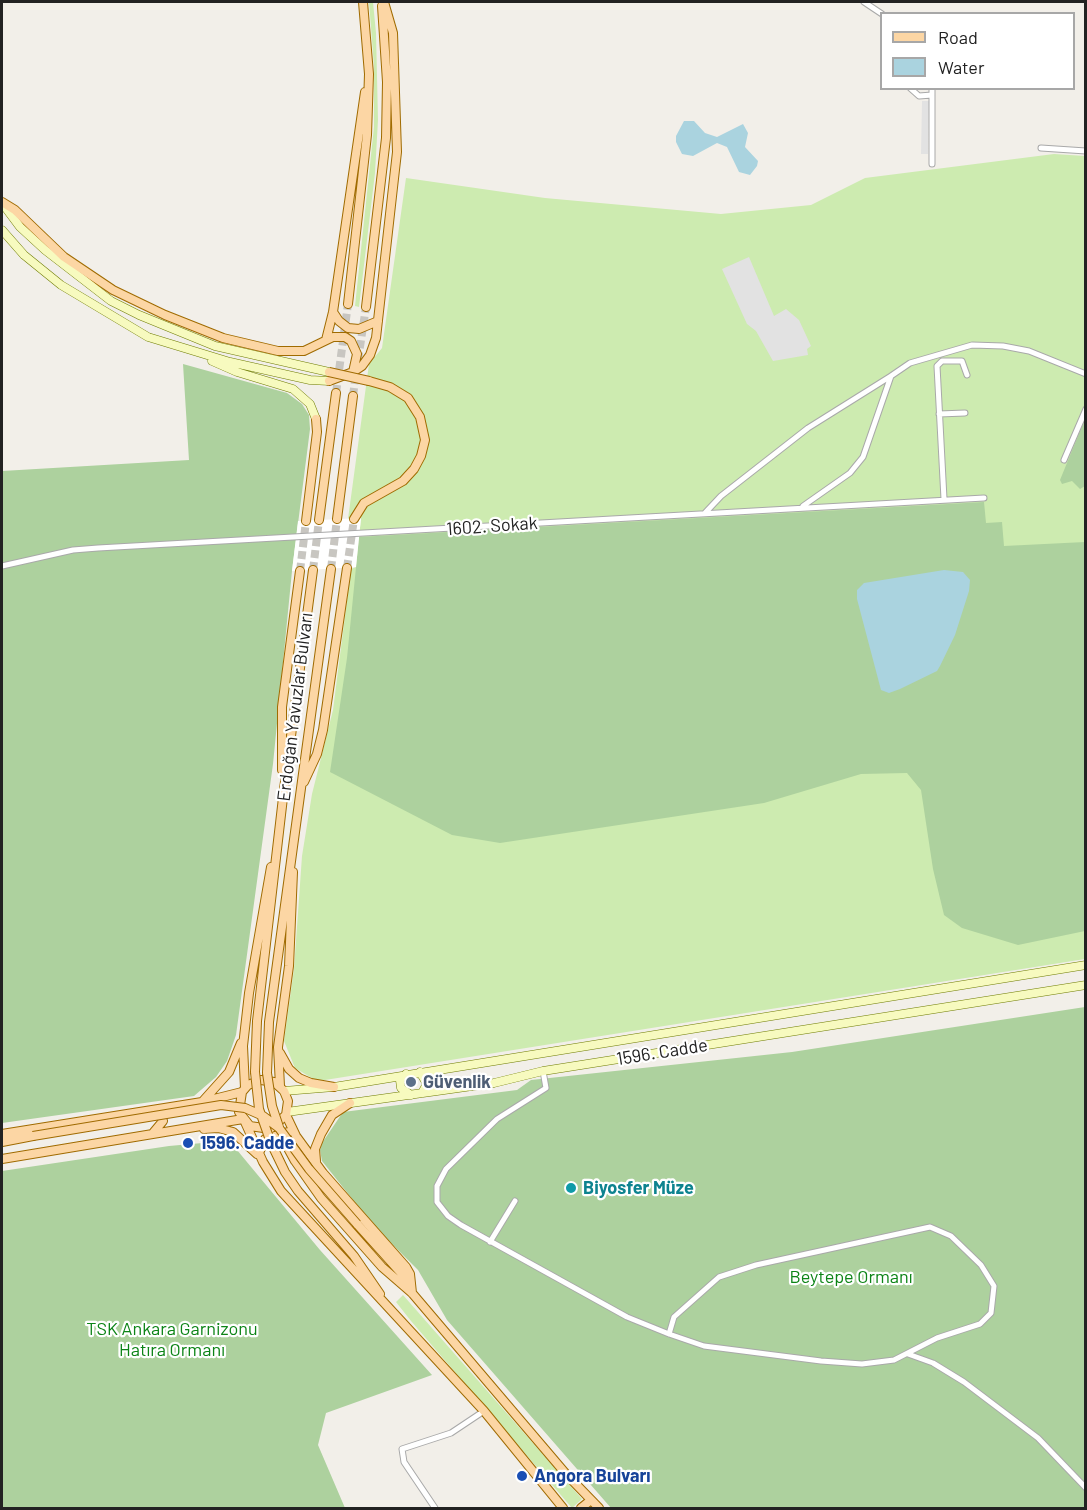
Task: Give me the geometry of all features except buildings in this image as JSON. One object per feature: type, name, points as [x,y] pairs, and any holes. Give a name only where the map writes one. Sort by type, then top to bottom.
[{"type":"main road","points":[[348,304],[366,157],[369,74],[363,2]]},
{"type":"main road","points":[[366,307],[386,138],[387,82],[383,2]]},
{"type":"main road","points":[[194,353],[299,378],[353,372],[370,355],[378,321],[397,152],[393,33],[383,2]]},
{"type":"main road","points":[[326,340],[333,312],[356,136],[369,74]]},
{"type":"main road","points":[[2,202],[15,210],[64,257],[113,290],[184,324],[232,340],[278,351],[308,350],[338,336],[351,341],[357,354],[353,372]]},
{"type":"main road","points":[[2,202],[20,227],[45,250],[111,301],[139,315],[215,346],[329,376],[369,381],[390,387],[408,398],[420,417],[425,440],[421,456],[414,469],[403,481],[364,503],[354,519]]},
{"type":"main road","points":[[2,230],[33,264],[91,305],[148,337],[194,353],[237,372],[293,389],[310,404],[316,419],[317,432],[306,521]]},
{"type":"main road","points":[[333,312],[343,325],[353,329],[378,321]]},
{"type":"main road","points":[[319,520],[336,393]]},
{"type":"main road","points":[[338,519],[353,396]]},
{"type":"main road","points":[[300,790],[317,754],[323,730],[347,568]]},
{"type":"main road","name":"Erdoğan Yavuzlar Bulvarı","points":[[332,569],[268,1022],[267,1073],[272,1106],[283,1139],[295,1161],[321,1198],[382,1268],[411,1293]]},
{"type":"main road","name":"Erdoğan Yavuzlar Bulvarı","points":[[313,570],[257,1021],[255,1072],[259,1109],[271,1143],[285,1172],[298,1191],[354,1256],[384,1300]]},
{"type":"main road","points":[[284,789],[280,746],[282,707],[300,571]]},
{"type":"main road","name":"Erdoğan Yavuzlar Bulvarı","points":[[282,1089],[278,1047],[291,939],[293,840]]},
{"type":"main road","name":"Erdoğan Yavuzlar Bulvarı","points":[[244,1090],[245,1028],[262,906],[278,843]]},
{"type":"main road","name":"1596. Cadde","points":[[2,1134],[202,1102],[244,1090],[261,1080],[282,1089],[334,1087],[420,1071],[1086,965]]},
{"type":"main road","name":"1596. Cadde","points":[[2,1159],[244,1120],[257,1129],[270,1129],[287,1113],[494,1083],[543,1071],[1086,985]]},
{"type":"main road","points":[[202,1102],[229,1072],[245,1028]]},
{"type":"main road","points":[[278,1047],[289,1069],[299,1078],[311,1083],[334,1087]]},
{"type":"main road","points":[[420,1071],[427,1084],[422,1093]]},
{"type":"main road","points":[[406,1074],[402,1077],[400,1084],[403,1091],[411,1095]]},
{"type":"main road","points":[[282,1089],[288,1101],[287,1113],[296,1136],[317,1164],[406,1266],[410,1274],[411,1293]]},
{"type":"main road","points":[[244,1090],[238,1105],[261,1158],[281,1191],[365,1285],[384,1300],[484,1411],[560,1507]]},
{"type":"main road","points":[[317,1164],[315,1149],[321,1134],[332,1115],[350,1103]]},
{"type":"main road","points":[[2,1142],[221,1105],[245,1108],[263,1116],[279,1128],[309,1169],[402,1274],[411,1293],[498,1396],[599,1509]]},
{"type":"main road","points":[[146,1110],[161,1116],[163,1121],[158,1131],[150,1135]]},
{"type":"main road","points":[[174,1131],[227,1130],[246,1142],[261,1158]]},
{"type":"main road","points":[[261,1158],[265,1139],[286,1131],[296,1136]]},
{"type":"main road","points":[[581,1509],[591,1500]]},
{"type":"street","points":[[864,2],[880,13]]},
{"type":"street","points":[[912,90],[919,96],[932,92],[932,164]]},
{"type":"street","points":[[1041,148],[1086,151]]},
{"type":"street","points":[[705,513],[721,496],[808,428],[923,358],[972,345],[1003,346],[1029,351],[1086,374]]},
{"type":"street","points":[[944,499],[937,366],[942,362],[962,361],[967,375]]},
{"type":"street","points":[[803,507],[850,473],[863,457],[891,376]]},
{"type":"street","points":[[1064,460],[1086,409]]},
{"type":"street","points":[[939,414],[965,412]]},
{"type":"street","name":"1602. Sokak","points":[[2,566],[74,550],[98,548],[984,498]]},
{"type":"street","points":[[543,1071],[546,1088],[497,1119],[446,1169],[437,1186],[436,1202],[448,1216],[490,1242],[566,1282],[590,1298],[669,1334],[704,1346],[862,1364],[894,1360],[937,1338],[980,1324],[991,1313],[994,1286],[981,1264],[951,1236],[930,1227],[756,1265],[719,1277],[674,1317],[669,1334]]},
{"type":"street","points":[[490,1242],[514,1201]]},
{"type":"street","points":[[908,1354],[933,1363],[973,1389],[1038,1438],[1086,1488]]},
{"type":"street","points":[[435,1509],[404,1461],[402,1449],[452,1433],[484,1411]]},
{"type":"green space","points":[[369,2],[373,2],[376,33],[378,120],[375,173],[359,307],[355,306],[374,127],[374,66]]},
{"type":"green space","points":[[1054,154],[1085,156],[1085,959],[325,1080],[315,1080],[295,1068],[284,1041],[294,969],[302,856],[312,794],[333,710],[351,569],[356,567],[361,518],[348,519],[369,364],[382,348],[406,178],[545,198],[721,214],[811,205],[865,178]]},
{"type":"green space","points":[[183,364],[287,393],[302,404],[309,415],[310,429],[292,571],[273,764],[236,1035],[227,1061],[216,1077],[194,1096],[2,1123],[2,471],[189,460]]},
{"type":"green space","points":[[1085,419],[1085,486],[1080,489],[1072,481],[1062,484],[1060,480]]},
{"type":"green space","points":[[984,502],[986,523],[1002,522],[1004,546],[1085,542],[1085,931],[1018,945],[962,928],[944,915],[933,869],[921,790],[907,773],[861,774],[764,803],[500,843],[452,835],[330,772],[347,658],[359,537]]},
{"type":"green space","name":"Beytepe Ormanı","points":[[1085,1007],[1085,1508],[611,1508],[447,1320],[418,1270],[373,1225],[322,1161],[320,1150],[322,1143],[343,1112],[517,1090],[531,1080],[792,1052]]},
{"type":"green space","name":"TSK Ankara Garnizonu Hatıra Ormanı","points":[[225,1141],[232,1144],[320,1250],[432,1375],[326,1413],[318,1445],[345,1508],[2,1508],[2,1171],[169,1146]]},
{"type":"green space","points":[[403,1295],[582,1499],[572,1508],[411,1321],[396,1302]]},
{"type":"shaded area","points":[[922,101],[929,101],[928,154],[921,154]]},
{"type":"shaded area","points":[[749,257],[774,316],[786,309],[799,320],[811,346],[807,349],[808,355],[773,361],[756,331],[747,324],[722,269]]},
{"type":"water","points":[[684,121],[694,121],[705,133],[717,137],[743,124],[748,133],[745,147],[758,161],[757,166],[750,175],[739,172],[727,147],[717,143],[693,156],[682,154],[676,142],[676,136]]},
{"type":"water","points":[[944,570],[963,572],[970,580],[969,591],[955,635],[940,666],[937,671],[900,689],[889,693],[881,690],[857,599],[857,590],[864,583]]},
{"type":"pier","points":[[361,518],[356,567],[292,571],[298,521]]},
{"type":"tunnel","points":[[336,393],[348,304]]},
{"type":"tunnel","points":[[358,360],[366,307]]},
{"type":"tunnel","points":[[353,396],[356,373]]},
{"type":"tunnel","points":[[331,569],[337,519]]},
{"type":"tunnel","points":[[347,568],[354,519]]},
{"type":"tunnel","points":[[313,570],[319,520]]},
{"type":"tunnel","points":[[300,571],[306,521]]},
{"type":"place","name":"Güvenlik","points":[[411,1082]]},
{"type":"place","name":"1596. Cadde","points":[[188,1143]]},
{"type":"place","name":"Biyosfer Müze","points":[[571,1188]]},
{"type":"place","name":"Angora Bulvarı","points":[[522,1476]]}]
